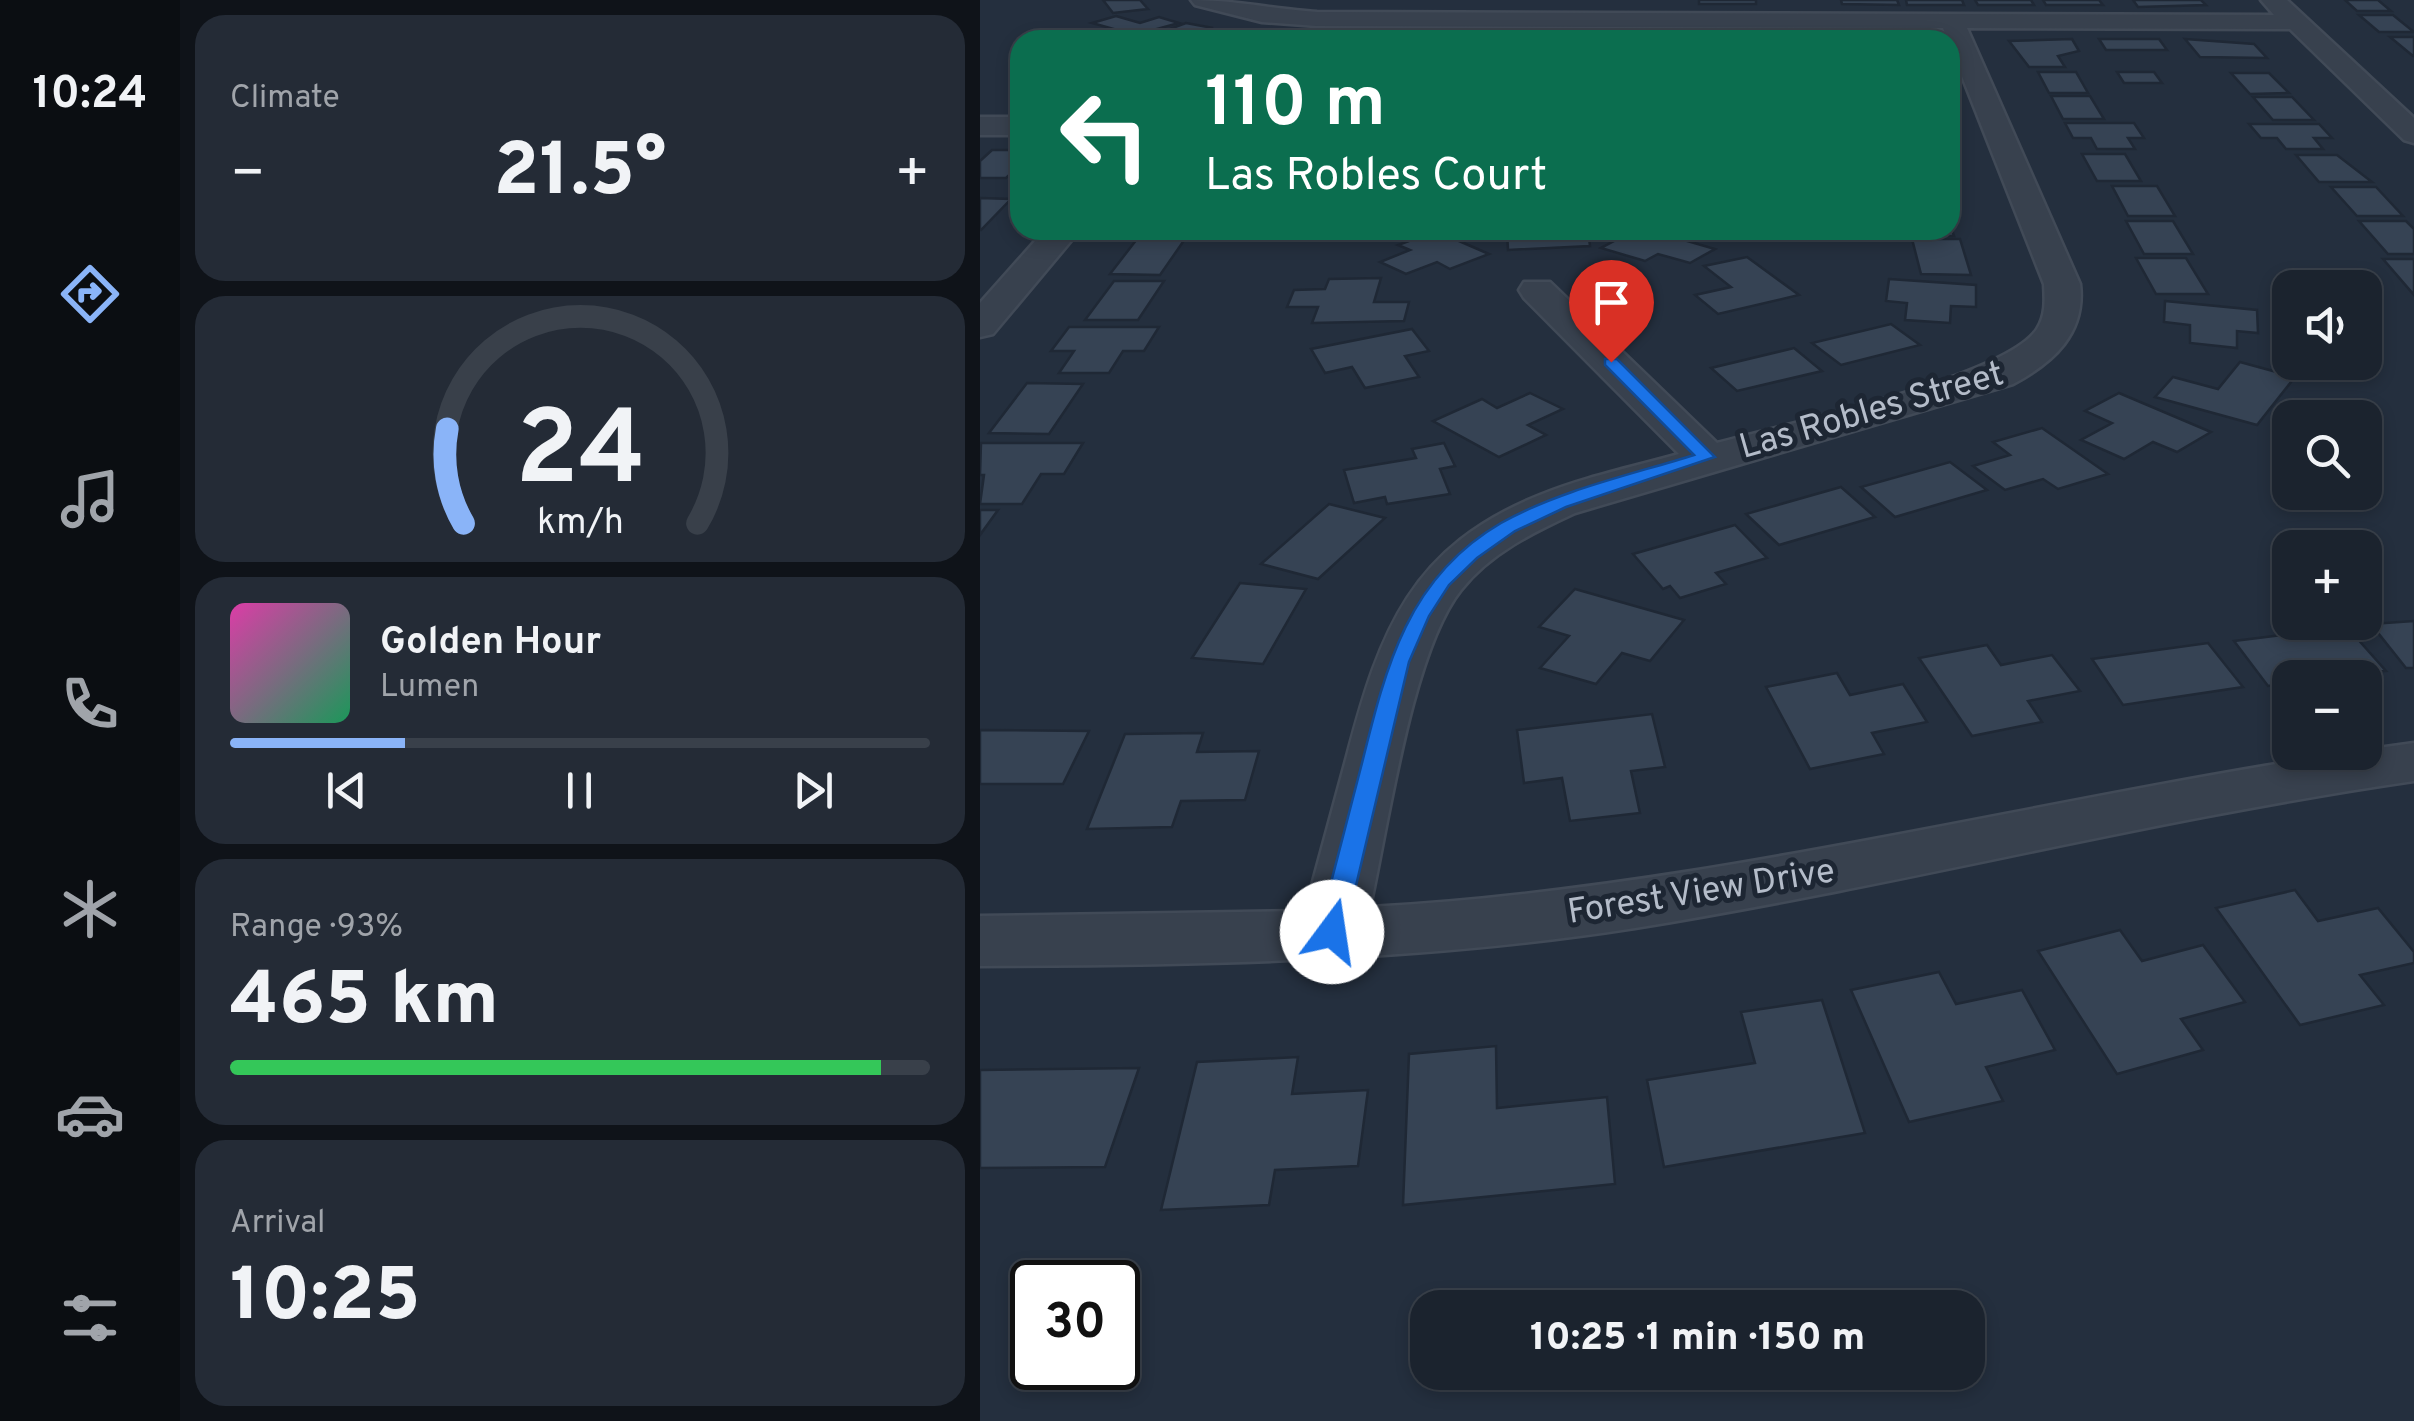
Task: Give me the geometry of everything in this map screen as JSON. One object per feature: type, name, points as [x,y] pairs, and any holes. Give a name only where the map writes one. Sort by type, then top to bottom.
[{"type":"street","points":[[1203,0],[1262,16],[1317,20],[1478,10],[1952,21],[2296,22]]},
{"type":"street","points":[[2273,0],[2414,134]]},
{"type":"street","name":"Las Robles Street","points":[[1952,21],[1954,30]]},
{"type":"street","name":"Las Robles Street","points":[[1332,932],[1398,662],[1418,616],[1441,581],[1470,554],[1508,527],[1559,503],[1706,457],[2000,376],[2028,360],[2050,340],[2062,320],[2062,284],[1980,130],[1960,52]]},
{"type":"street","points":[[2380,101],[2414,102]]},
{"type":"street","points":[[980,126],[1010,126]]},
{"type":"street","points":[[980,326],[1054,240]]},
{"type":"street","points":[[1537,290],[1706,457]]},
{"type":"street","name":"Forest View Drive","points":[[980,941],[1199,942],[1631,905],[1822,872],[2271,780],[2414,762]]},
{"type":"building","points":[[1103,0],[1140,0],[1148,9],[1113,13]]},
{"type":"building","points":[[1699,0],[1756,0],[1756,4],[1699,4]]},
{"type":"building","points":[[1841,0],[1897,0],[1899,5],[1842,4]]},
{"type":"building","points":[[1906,0],[1962,0],[1964,5],[1907,5]]},
{"type":"building","points":[[1975,0],[2031,0],[2034,5],[1978,5]]},
{"type":"building","points":[[2043,0],[2099,0],[2103,5],[2046,5]]},
{"type":"building","points":[[2133,0],[2201,0],[2206,5],[2138,7]]},
{"type":"building","points":[[2345,0],[2378,0],[2391,11],[2357,11]]},
{"type":"building","points":[[2359,15],[2393,15],[2414,32],[2379,32]]},
{"type":"building","points":[[1116,16],[1140,23],[1159,17],[1179,23],[1153,30],[1117,30],[1092,23]]},
{"type":"building","points":[[1186,23],[1213,28],[1207,30],[1167,30]]},
{"type":"building","points":[[2390,37],[2414,37],[2414,56],[2413,56]]},
{"type":"building","points":[[2072,39],[2079,51],[2058,56],[2065,67],[2029,67],[2009,41]]},
{"type":"building","points":[[2099,39],[2159,39],[2167,50],[2106,50]]},
{"type":"building","points":[[2185,39],[2254,44],[2267,58],[2200,57]]},
{"type":"building","points":[[2038,72],[2076,72],[2088,93],[2049,93]]},
{"type":"building","points":[[2117,72],[2154,72],[2162,83],[2124,83]]},
{"type":"building","points":[[2231,73],[2269,73],[2289,93],[2250,94]]},
{"type":"building","points":[[2051,96],[2090,96],[2104,119],[2063,119]]},
{"type":"building","points":[[2253,97],[2292,97],[2314,120],[2273,120]]},
{"type":"building","points":[[2065,123],[2134,123],[2144,138],[2128,138],[2135,149],[2097,149],[2091,138],[2073,138]]},
{"type":"building","points":[[2249,124],[2319,124],[2332,138],[2314,138],[2323,149],[2286,149],[2277,138],[2261,138]]},
{"type":"building","points":[[992,150],[1010,150],[1010,174],[1006,178],[980,178],[980,161]]},
{"type":"building","points":[[2082,154],[2125,154],[2141,181],[2097,181]]},
{"type":"building","points":[[2296,155],[2337,155],[2372,182],[2319,182]]},
{"type":"building","points":[[2112,186],[2157,186],[2175,216],[2128,216]]},
{"type":"building","points":[[2331,187],[2376,187],[2403,216],[2357,216]]},
{"type":"building","points":[[980,198],[1010,199],[1010,200],[980,230]]},
{"type":"building","points":[[2126,221],[2173,221],[2193,254],[2144,254]]},
{"type":"building","points":[[2359,221],[2406,221],[2414,229],[2414,254],[2388,254]]},
{"type":"building","points":[[1960,239],[1971,275],[1921,274],[1912,240]]},
{"type":"building","points":[[1136,240],[1184,240],[1160,275],[1110,274]]},
{"type":"building","points":[[1412,240],[1457,240],[1489,254],[1450,269],[1437,262],[1406,274],[1380,262],[1410,250],[1398,245]]},
{"type":"building","points":[[1507,240],[1589,240],[1590,246],[1508,250]]},
{"type":"building","points":[[1616,240],[1684,240],[1715,249],[1690,263],[1658,254],[1645,261],[1601,248]]},
{"type":"building","points":[[1747,257],[1799,295],[1718,314],[1695,295],[1731,287],[1704,266]]},
{"type":"building","points":[[2136,258],[2186,258],[2208,294],[2156,294]]},
{"type":"building","points":[[2383,259],[2414,259],[2414,295]]},
{"type":"building","points":[[1381,278],[1374,302],[1409,302],[1404,321],[1312,323],[1318,307],[1287,307],[1294,290],[1325,289],[1329,279]]},
{"type":"building","points":[[1889,279],[1976,285],[1976,307],[1951,306],[1950,323],[1905,320],[1907,303],[1886,301]]},
{"type":"building","points":[[1114,281],[1164,281],[1138,320],[1085,320]]},
{"type":"building","points":[[2165,301],[2257,310],[2258,333],[2237,331],[2237,348],[2190,343],[2190,325],[2164,322]]},
{"type":"building","points":[[1891,324],[1920,345],[1841,365],[1812,343]]},
{"type":"building","points":[[1069,327],[1159,327],[1144,351],[1123,351],[1109,373],[1059,373],[1074,351],[1051,351]]},
{"type":"building","points":[[1412,329],[1429,351],[1405,356],[1419,377],[1365,388],[1352,367],[1325,373],[1311,349]]},
{"type":"building","points":[[1794,348],[1822,371],[1737,391],[1711,368]]},
{"type":"building","points":[[2240,362],[2272,371],[2272,380],[2293,380],[2277,400],[2272,400],[2272,406],[2257,425],[2155,397],[2173,377],[2218,389]]},
{"type":"building","points":[[1027,383],[1083,384],[1049,434],[989,433]]},
{"type":"building","points":[[1530,393],[1563,409],[1528,425],[1546,435],[1499,457],[1433,421],[1482,399],[1497,408]]},
{"type":"building","points":[[2119,393],[2211,432],[2177,452],[2153,442],[2124,459],[2081,440],[2112,423],[2085,411]]},
{"type":"building","points":[[2042,428],[2108,474],[2058,489],[2043,479],[2005,490],[1973,466],[2010,455],[1993,442]]},
{"type":"building","points":[[981,443],[1083,443],[1064,474],[1041,474],[1022,504],[980,504],[984,475],[980,475]]},
{"type":"building","points":[[1444,443],[1455,466],[1440,469],[1450,494],[1387,504],[1385,497],[1354,503],[1344,470],[1416,458],[1412,449]]},
{"type":"building","points":[[1950,462],[1987,490],[1895,517],[1861,487]]},
{"type":"building","points":[[1841,487],[1875,517],[1779,545],[1746,514]]},
{"type":"building","points":[[1329,504],[1385,518],[1318,579],[1261,564]]},
{"type":"building","points":[[980,510],[998,510],[980,535]]},
{"type":"building","points":[[1735,525],[1767,558],[1716,573],[1726,584],[1680,598],[1670,586],[1663,589],[1633,554]]},
{"type":"building","points":[[1240,583],[1306,589],[1263,664],[1192,658]]},
{"type":"building","points":[[1575,589],[1684,620],[1650,661],[1622,653],[1596,684],[1540,668],[1569,636],[1539,627]]},
{"type":"building","points":[[2414,621],[2414,668],[2406,668],[2382,638],[2382,623]]},
{"type":"building","points":[[2272,636],[2272,640],[2359,640],[2376,660],[2272,660],[2272,685],[2268,686],[2234,641]]},
{"type":"building","points":[[2208,643],[2243,687],[2123,705],[2092,659]]},
{"type":"building","points":[[1987,645],[2001,665],[2052,655],[2080,691],[2028,701],[2042,722],[1972,736],[1919,658]]},
{"type":"building","points":[[1837,673],[1850,695],[1903,684],[1927,722],[1872,733],[1884,754],[1810,769],[1766,687]]},
{"type":"building","points":[[1652,714],[1665,767],[1631,771],[1640,813],[1570,821],[1562,778],[1524,783],[1517,730]]},
{"type":"building","points":[[980,730],[1089,731],[1063,784],[980,784]]},
{"type":"building","points":[[1203,733],[1197,752],[1259,751],[1245,800],[1181,801],[1172,827],[1087,829],[1125,734]]},
{"type":"building","points":[[2295,890],[2318,921],[2378,908],[2414,952],[2414,963],[2360,975],[2384,1005],[2300,1025],[2216,908]]},
{"type":"building","points":[[2120,930],[2142,961],[2203,945],[2245,1002],[2181,1019],[2203,1050],[2117,1074],[2038,951]]},
{"type":"building","points":[[1939,972],[1956,1004],[2022,990],[2055,1050],[1986,1067],[2003,1101],[1909,1122],[1851,990]]},
{"type":"building","points":[[1822,1000],[1865,1133],[1664,1167],[1647,1080],[1755,1063],[1741,1012]]},
{"type":"building","points":[[1496,1046],[1497,1108],[1607,1097],[1615,1184],[1403,1205],[1409,1054]]},
{"type":"building","points":[[1298,1057],[1292,1094],[1368,1090],[1358,1166],[1275,1170],[1269,1205],[1161,1210],[1197,1062]]},
{"type":"building","points":[[1139,1068],[1105,1167],[980,1168],[980,1070]]},
{"type":"route","points":[[1332,932],[1398,662],[1418,616],[1441,581],[1508,527],[1559,503],[1706,457],[1611,362]]}]
